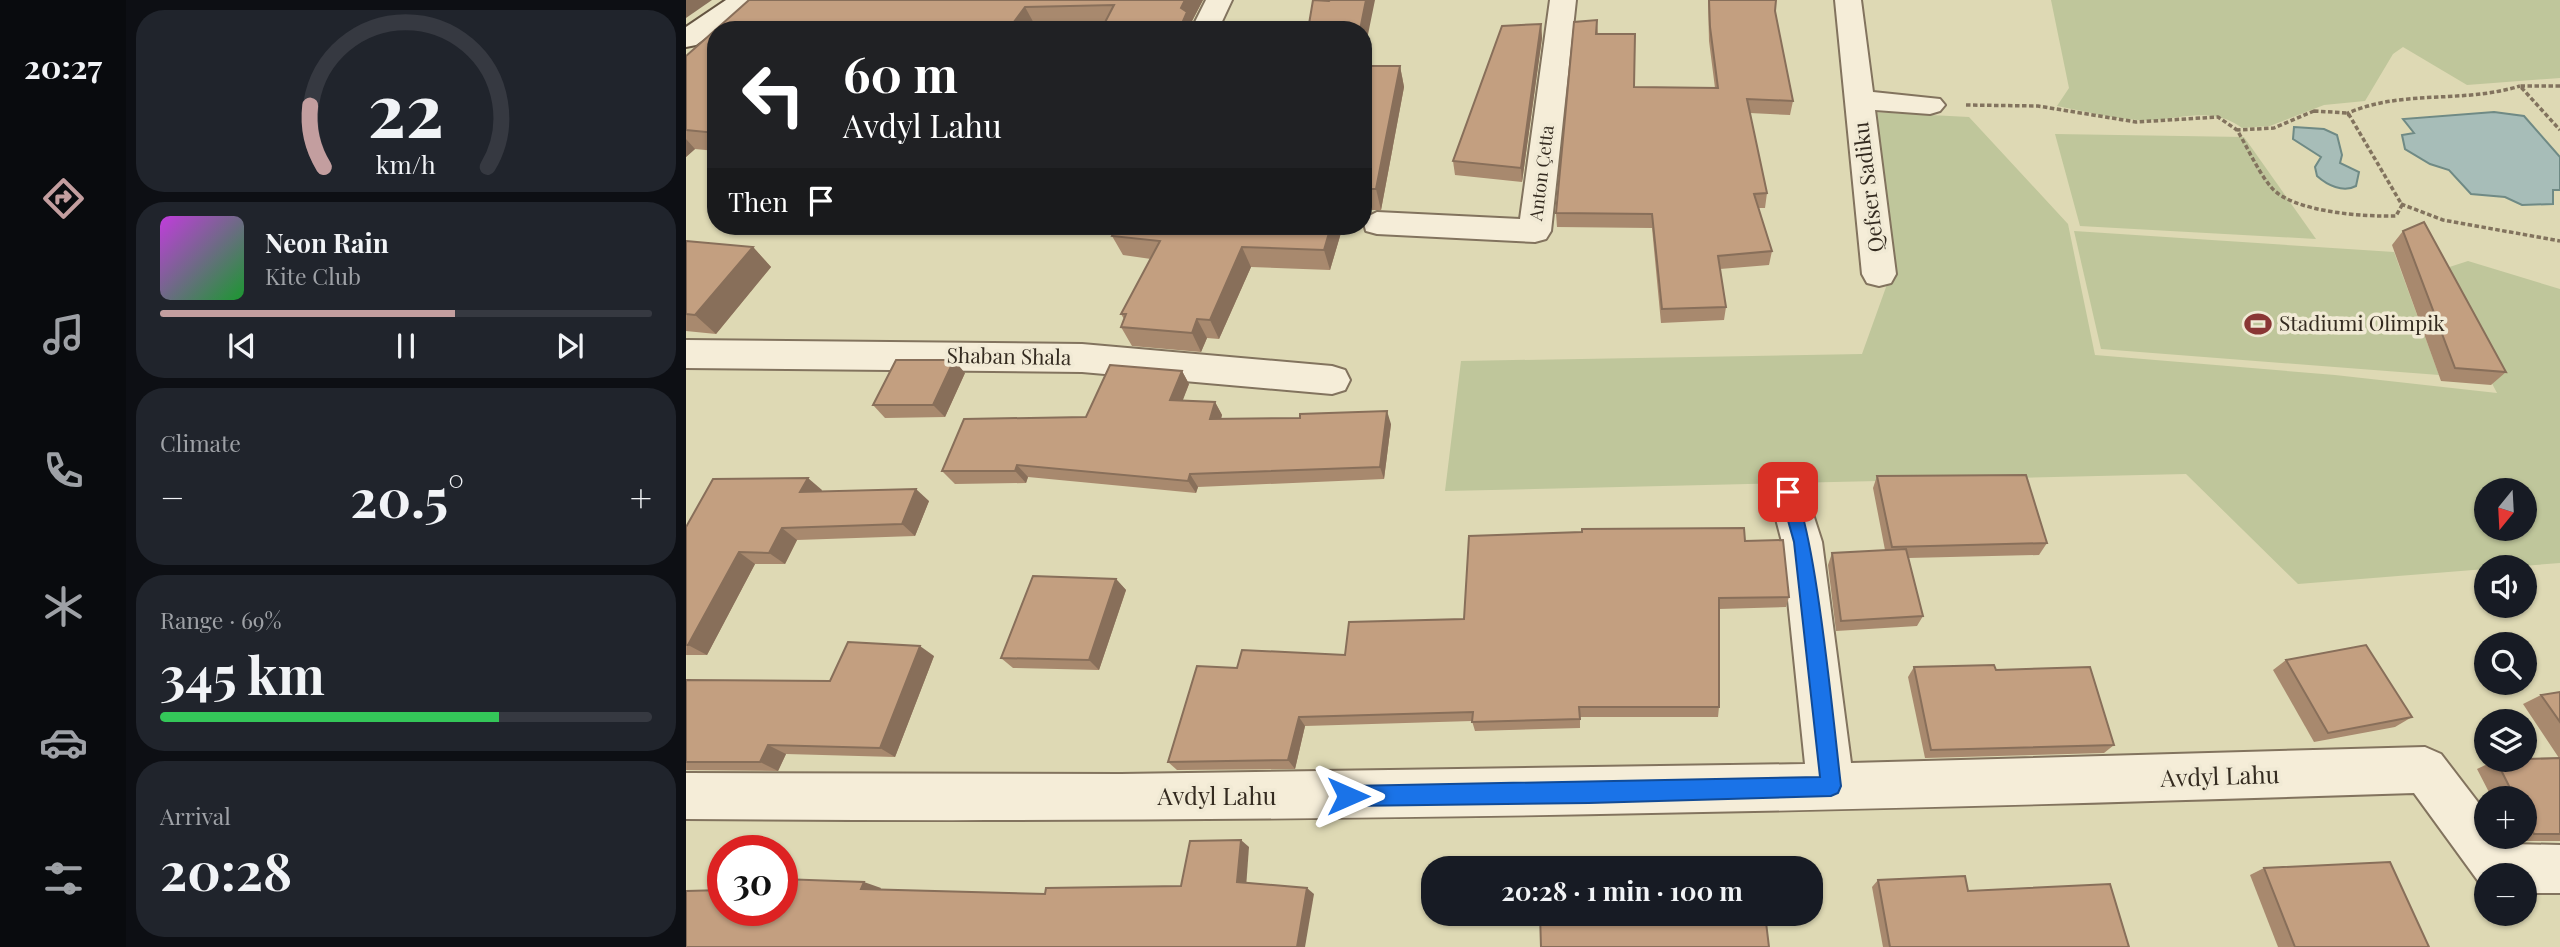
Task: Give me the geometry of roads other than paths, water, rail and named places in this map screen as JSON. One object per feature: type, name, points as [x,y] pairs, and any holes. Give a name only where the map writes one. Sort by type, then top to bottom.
[{"type":"street","points":[[713,21],[744,0]]},
{"type":"street","points":[[1208,21],[1219,0]]},
{"type":"street","name":"Anton Çetta","points":[[1377,223],[1535,231],[1563,0]]},
{"type":"street","name":"Qefser Sadiku","points":[[1847,0],[1879,274]]},
{"type":"street","points":[[686,39],[707,25]]},
{"type":"street","name":"Qefser Sadiku","points":[[1858,100],[1930,105]]},
{"type":"street","name":"Shaban Shala","points":[[686,354],[1082,358],[1332,380]]},
{"type":"street","points":[[1788,492],[1802,542],[1831,786]]},
{"type":"street","name":"Avdyl Lahu","points":[[686,796],[1216,797],[1589,794],[2425,769],[2498,868],[2560,869]]},
{"type":"water","points":[[2494,112],[2524,116],[2560,157],[2560,190],[2553,190],[2553,204],[2522,205],[2505,197],[2471,194],[2449,170],[2430,164],[2405,149],[2402,135],[2414,133],[2403,119]]},
{"type":"water","points":[[2294,127],[2324,129],[2337,135],[2342,155],[2340,163],[2359,172],[2356,186],[2346,189],[2335,187],[2317,176],[2315,167],[2321,157],[2293,139]]},
{"type":"place","name":"Stadiumi Olimpik","points":[[2258,324]]}]
